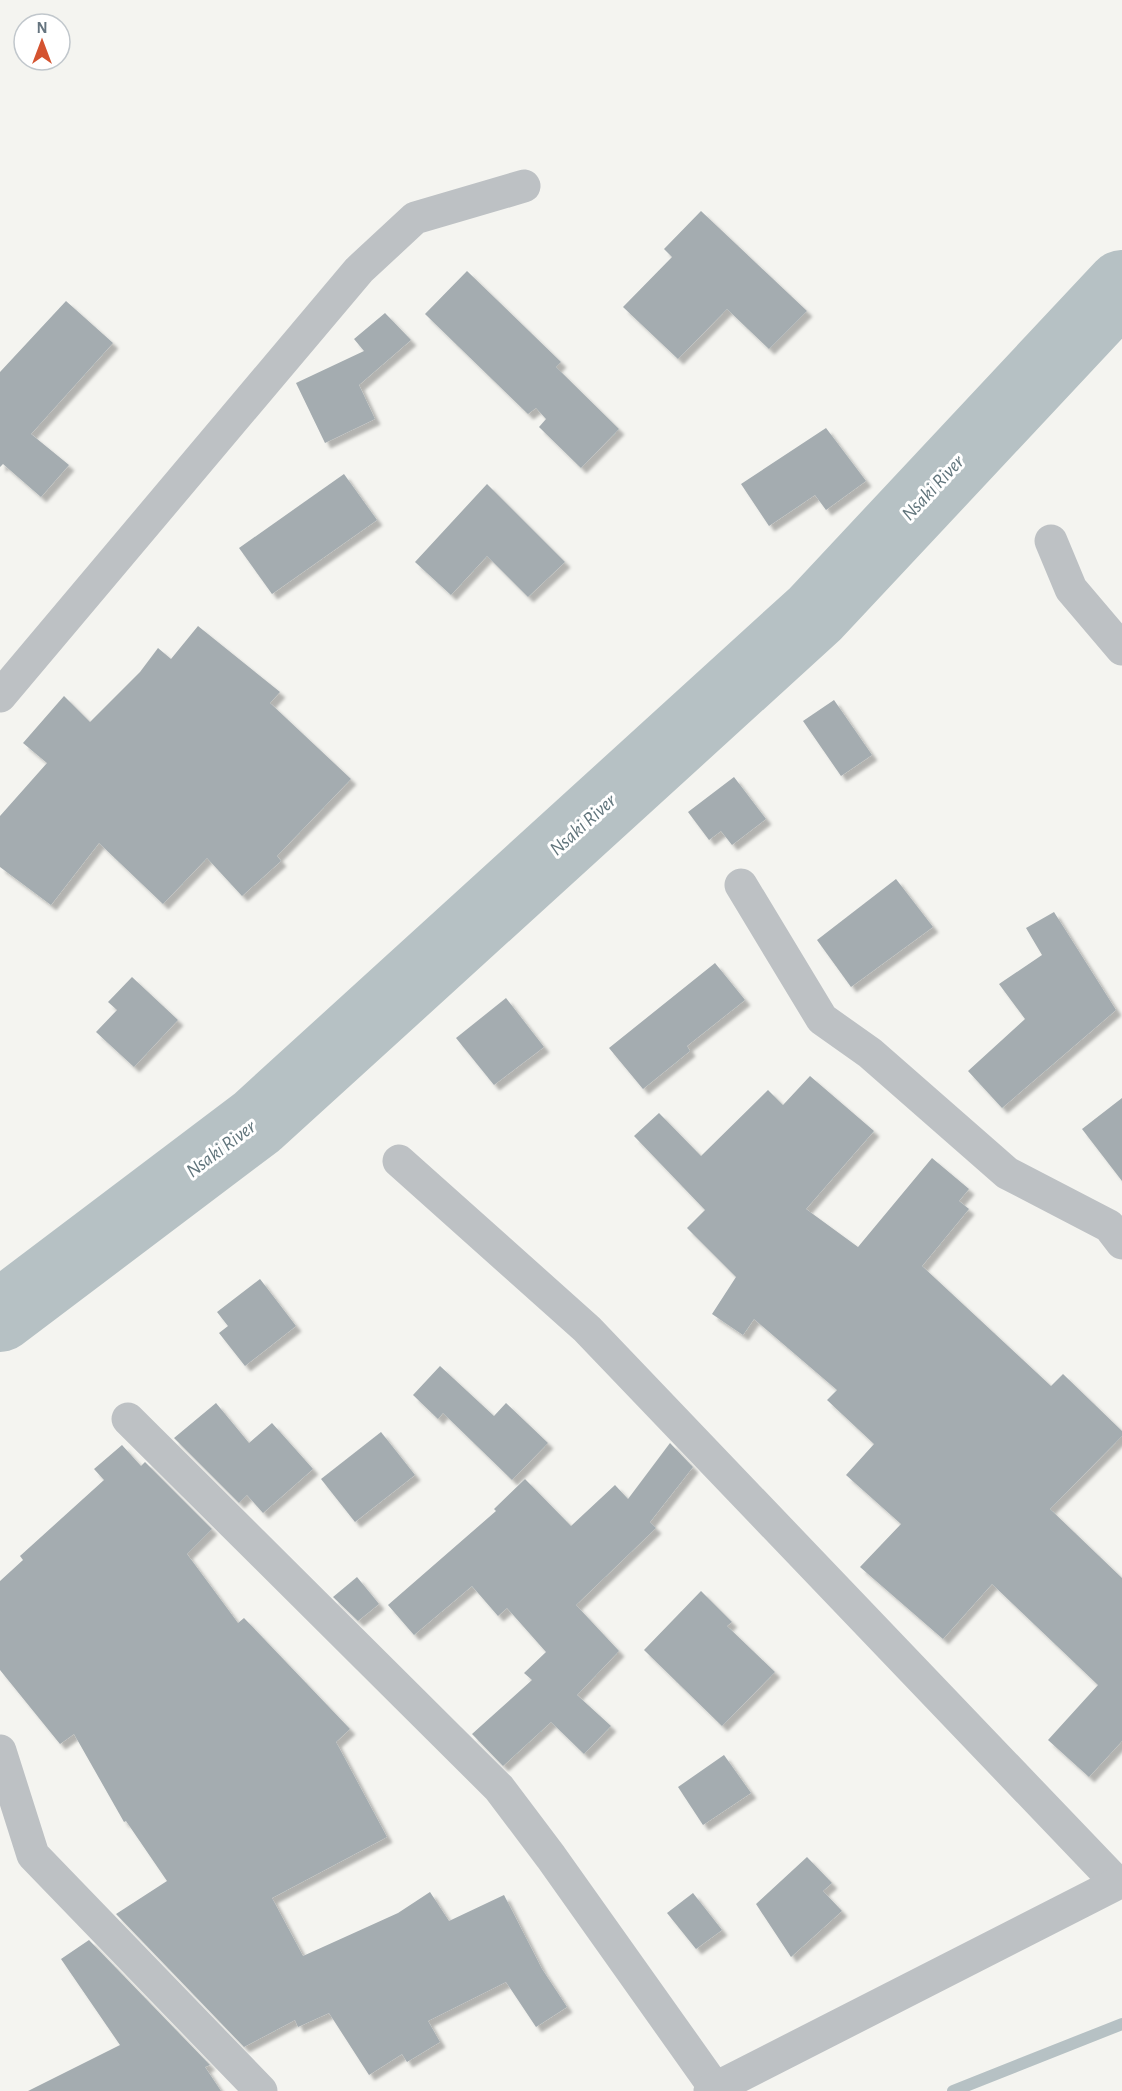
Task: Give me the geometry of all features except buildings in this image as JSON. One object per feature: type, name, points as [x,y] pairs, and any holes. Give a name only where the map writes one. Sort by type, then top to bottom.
[{"type":"street","points":[[0,696],[359,270],[415,218],[524,186]]},
{"type":"street","points":[[1051,541],[1071,589],[1122,649]]},
{"type":"street","points":[[741,885],[822,1019],[870,1053],[1007,1173],[1109,1226],[1122,1243]]},
{"type":"street","points":[[128,1419],[499,1788],[551,1857],[713,2090],[1120,1882],[587,1329],[399,1161]]},
{"type":"street","points":[[0,1751],[33,1855],[261,2091]]},
{"type":"waterway","name":"Nsaki River","points":[[0,1316],[257,1122],[815,614],[1122,286]]},
{"type":"waterway","points":[[953,2091],[1122,2024]]}]
